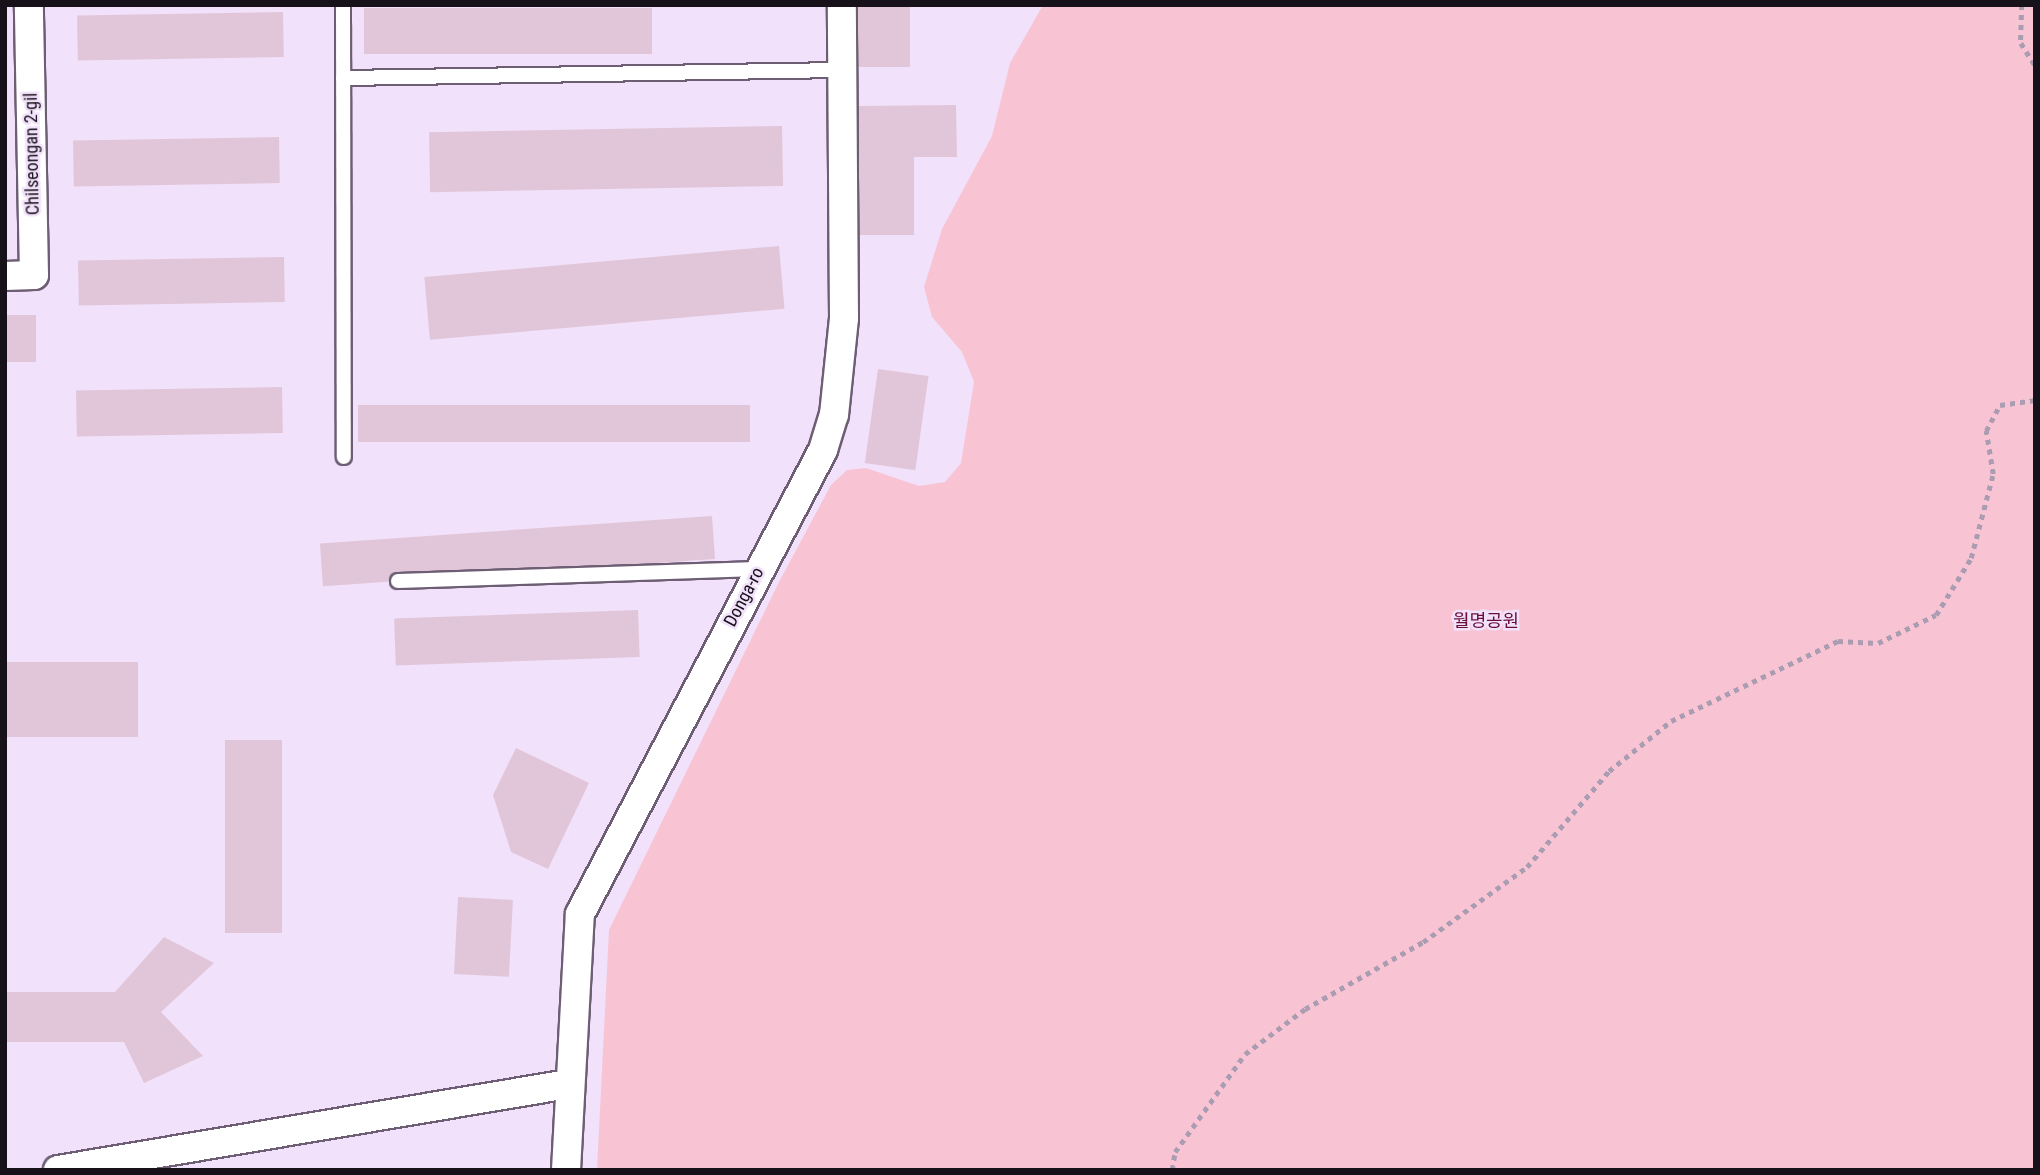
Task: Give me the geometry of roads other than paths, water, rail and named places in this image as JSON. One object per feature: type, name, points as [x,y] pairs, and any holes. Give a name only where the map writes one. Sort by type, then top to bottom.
[{"type":"street","name":"Chilseongan 2-gil","points":[[5,276],[34,275],[29,5]]},
{"type":"street","name":"Donga-ro","points":[[566,1170],[568,1084],[580,914],[758,569],[823,450],[834,415],[844,318],[842,5]]},
{"type":"street","points":[[58,1170],[568,1084]]},
{"type":"lane","points":[[343,5],[344,457]]},
{"type":"lane","points":[[343,78],[843,70]]},
{"type":"lane","points":[[398,581],[758,569]]},
{"type":"park label","name":"월명공원","points":[[1486,621]]}]
